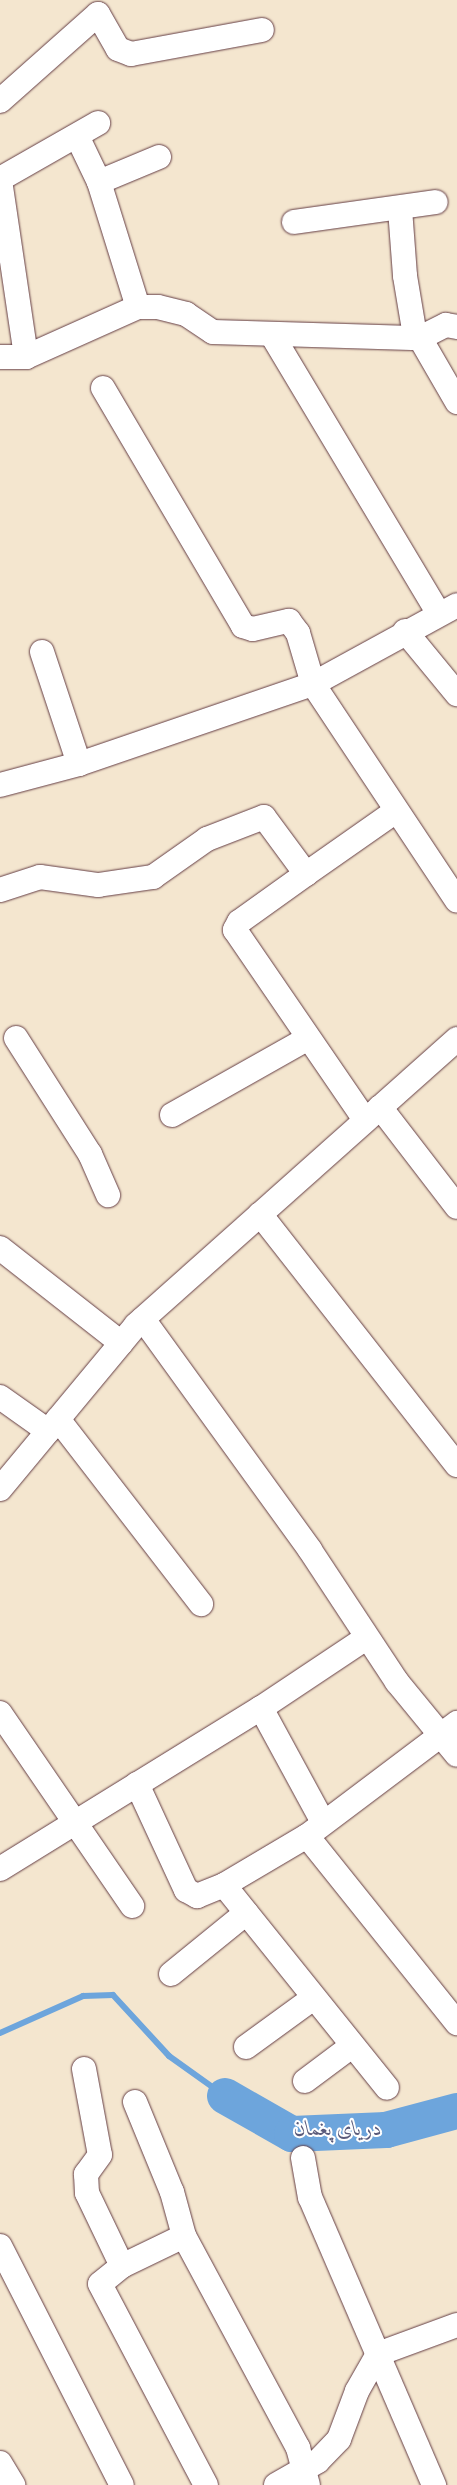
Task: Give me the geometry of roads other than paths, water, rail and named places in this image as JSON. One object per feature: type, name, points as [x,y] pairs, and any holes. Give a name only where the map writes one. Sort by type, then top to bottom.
[{"type":"street","points":[[0,101],[98,14],[118,49],[130,54],[262,30]]},
{"type":"street","points":[[26,358],[0,180],[98,124]]},
{"type":"street","points":[[77,136],[99,182],[138,307]]},
{"type":"street","points":[[99,182],[159,157]]},
{"type":"street","points":[[294,222],[400,209],[436,202]]},
{"type":"street","points":[[400,209],[405,276],[417,337],[457,402]]},
{"type":"street","points":[[0,357],[26,358],[138,307],[158,307],[186,314],[213,332],[417,337],[446,325],[457,327]]},
{"type":"street","points":[[0,785],[79,764],[312,684],[405,631],[448,609],[272,334]]},
{"type":"street","points":[[103,388],[243,626],[253,629],[288,621],[298,633],[312,684],[457,901]]},
{"type":"street","points":[[405,631],[457,694]]},
{"type":"street","points":[[42,652],[79,764]]},
{"type":"street","points":[[396,811],[239,922],[235,930],[307,1039],[457,1207]]},
{"type":"street","points":[[0,890],[40,877],[98,885],[153,877],[207,839],[264,817],[306,874]]},
{"type":"street","points":[[13,1039],[90,1154],[108,1195]]},
{"type":"street","points":[[172,1115],[307,1039]]},
{"type":"street","points":[[0,1489],[120,1343],[143,1319],[457,1039]]},
{"type":"street","points":[[260,1214],[457,1465]]},
{"type":"street","points":[[0,1248],[120,1343]]},
{"type":"street","points":[[143,1319],[310,1550],[366,1638],[449,1729],[457,1755]]},
{"type":"street","points":[[0,1397],[53,1425],[201,1604]]},
{"type":"street","points":[[0,1869],[261,1708],[366,1638]]},
{"type":"street","points":[[261,1708],[314,1829],[457,2023]]},
{"type":"street","points":[[0,1714],[132,1906]]},
{"type":"street","points":[[137,1784],[186,1890],[197,1896],[224,1886],[314,1829],[449,1729]]},
{"type":"street","points":[[224,1886],[312,1998],[387,2088]]},
{"type":"street","points":[[171,1974],[246,1913]]},
{"type":"street","points":[[246,2047],[312,1998]]},
{"type":"street","points":[[304,2081],[352,2046]]},
{"type":"street","points":[[84,2069],[100,2155],[86,2174],[87,2193],[122,2266]]},
{"type":"street","points":[[135,2102],[172,2192],[184,2236],[298,2448],[305,2478]]},
{"type":"street","points":[[303,2158],[310,2197],[434,2485]]},
{"type":"street","points":[[184,2236],[122,2266],[100,2284],[206,2485]]},
{"type":"street","points":[[0,2246],[122,2485]]},
{"type":"street","points":[[276,2485],[305,2478],[339,2439],[357,2391],[378,2354],[457,2325]]},
{"type":"street","points":[[0,2463],[12,2485]]},
{"type":"waterway","points":[[0,2033],[83,1996],[113,1995],[169,2056],[225,2096]]},
{"type":"waterway","name":"دریای پغمان","points":[[225,2096],[292,2134],[386,2130],[457,2111]]}]
